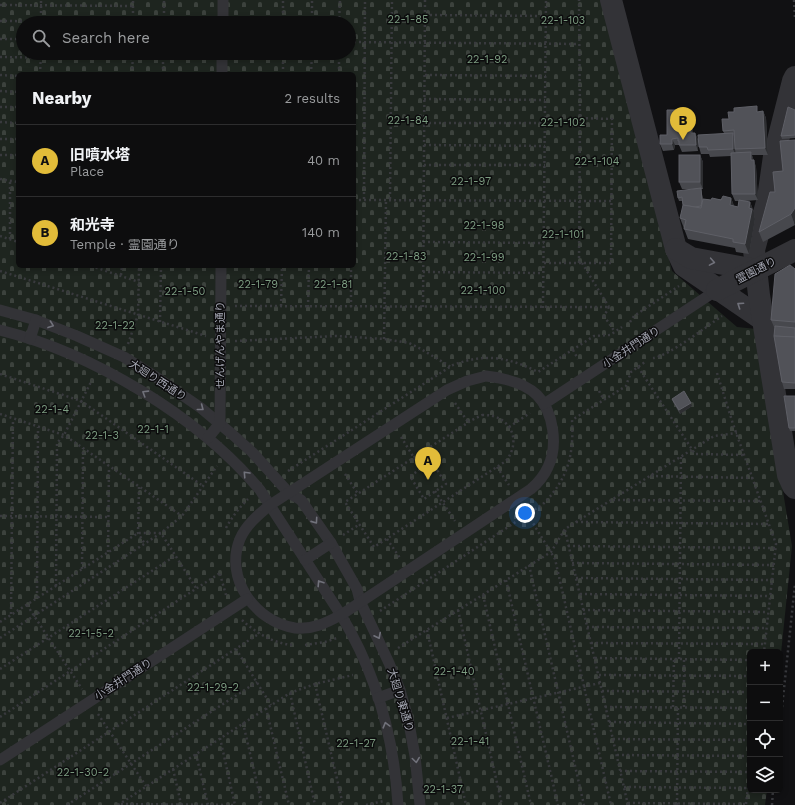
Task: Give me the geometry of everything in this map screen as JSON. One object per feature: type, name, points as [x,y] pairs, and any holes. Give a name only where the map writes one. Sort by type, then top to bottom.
[{"type":"street","points":[[611,0],[676,249],[684,266],[763,320]]},
{"type":"street","points":[[795,77],[792,81],[783,116],[774,156],[768,198],[754,250],[763,320],[788,475],[795,488]]},
{"type":"street","points":[[676,249],[691,258],[756,270]]},
{"type":"street","name":"霊園通り","points":[[717,290],[795,250]]},
{"type":"lane","points":[[223,0],[223,16]]},
{"type":"lane","points":[[222,60],[222,72]]},
{"type":"lane","name":"せんげんやま通り","points":[[220,423],[221,268]]},
{"type":"lane","name":"小金井門通り","points":[[544,404],[717,290]]},
{"type":"lane","name":"大廻り西通り","points":[[0,310],[36,320],[77,336],[124,357],[166,383],[220,423],[252,452],[289,493],[301,500],[331,543]]},
{"type":"lane","points":[[30,339],[36,320]]},
{"type":"lane","name":"大廻り西通り","points":[[0,330],[30,339],[98,367],[150,396],[208,438],[244,472],[260,490],[305,560]]},
{"type":"lane","points":[[486,376],[502,378],[528,388],[537,394],[544,404],[550,418],[553,435],[552,452],[548,467],[540,480],[532,489],[518,499],[324,625],[309,628],[295,628],[279,624],[261,613],[247,599],[238,580],[236,559],[240,540],[248,526],[270,505],[447,390],[467,381],[486,376]]},
{"type":"lane","points":[[208,438],[220,423]]},
{"type":"lane","points":[[305,560],[331,543]]},
{"type":"lane","name":"大廻り東通り","points":[[331,543],[356,589],[360,601],[381,643],[400,690],[408,718],[415,756],[420,805]]},
{"type":"lane","name":"大廻り東通り","points":[[305,560],[350,630],[367,667],[388,733],[392,755],[393,802]]},
{"type":"lane","name":"小金井門通り","points":[[0,760],[247,599]]},
{"type":"lane","points":[[378,698],[400,690]]},
{"type":"path","points":[[41,0],[41,16]]},
{"type":"path","points":[[133,0],[133,16]]},
{"type":"path","points":[[164,0],[164,16]]},
{"type":"path","points":[[283,16],[284,0]]},
{"type":"path","points":[[312,0],[312,16]]},
{"type":"path","points":[[339,16],[340,0]]},
{"type":"path","points":[[364,200],[365,0]]},
{"type":"path","points":[[390,200],[392,0]]},
{"type":"path","points":[[422,307],[425,0]]},
{"type":"path","points":[[543,308],[546,0]]},
{"type":"path","points":[[579,0],[580,263],[609,308]]},
{"type":"path","points":[[794,0],[795,19]]},
{"type":"path","points":[[0,5],[133,6]]},
{"type":"path","points":[[425,15],[546,16]]},
{"type":"path","points":[[0,21],[16,21]]},
{"type":"path","points":[[0,39],[16,40]]},
{"type":"path","points":[[356,42],[579,44]]},
{"type":"path","points":[[0,58],[16,58]]},
{"type":"path","points":[[40,60],[40,72]]},
{"type":"path","points":[[132,72],[133,60]]},
{"type":"path","points":[[163,60],[163,72]]},
{"type":"path","points":[[283,60],[283,72]]},
{"type":"path","points":[[311,72],[312,60]]},
{"type":"path","points":[[339,60],[339,72]]},
{"type":"path","points":[[425,75],[546,76]]},
{"type":"path","points":[[0,76],[16,76]]},
{"type":"path","points":[[0,91],[16,92]]},
{"type":"path","points":[[424,99],[545,100]]},
{"type":"path","points":[[0,107],[16,107]]},
{"type":"path","points":[[544,263],[611,263],[612,119],[580,118]]},
{"type":"path","points":[[0,122],[16,122]]},
{"type":"path","points":[[424,122],[545,123]]},
{"type":"path","points":[[0,139],[16,139]]},
{"type":"path","points":[[424,145],[545,146]]},
{"type":"path","points":[[0,155],[16,155]]},
{"type":"path","points":[[424,165],[545,165]]},
{"type":"path","points":[[0,179],[16,182]]},
{"type":"path","points":[[10,181],[10,239]]},
{"type":"path","points":[[356,200],[611,201]]},
{"type":"path","points":[[384,339],[386,200]]},
{"type":"path","points":[[0,236],[16,241]]},
{"type":"path","points":[[423,242],[544,243]]},
{"type":"path","points":[[98,268],[139,282]]},
{"type":"path","points":[[121,276],[122,268]]},
{"type":"path","points":[[124,357],[138,315],[139,268]]},
{"type":"path","points":[[160,322],[161,268]]},
{"type":"path","points":[[282,268],[282,306]]},
{"type":"path","points":[[308,307],[309,268]]},
{"type":"path","points":[[351,268],[351,307]]},
{"type":"path","points":[[0,271],[208,337],[208,329]]},
{"type":"path","points":[[423,272],[543,273]]},
{"type":"path","points":[[630,322],[634,316],[685,283]]},
{"type":"path","points":[[232,306],[609,308]]},
{"type":"path","points":[[609,308],[604,316],[615,332]]},
{"type":"path","points":[[653,358],[669,352],[723,315]]},
{"type":"path","points":[[284,474],[450,367],[465,361],[491,357],[515,362],[538,372],[594,336],[610,335],[622,327]]},
{"type":"path","points":[[220,341],[336,336],[384,339],[408,343],[421,349],[450,367],[467,381]]},
{"type":"path","points":[[572,350],[578,359]]},
{"type":"path","points":[[626,386],[631,372],[645,362]]},
{"type":"path","points":[[56,586],[57,443],[64,435],[98,367]]},
{"type":"path","points":[[638,367],[695,454],[744,454]]},
{"type":"path","points":[[717,373],[736,433],[776,544],[764,649]]},
{"type":"path","points":[[0,374],[81,401],[203,486]]},
{"type":"path","points":[[599,391],[604,400]]},
{"type":"path","points":[[455,402],[468,422]]},
{"type":"path","points":[[509,427],[530,413]]},
{"type":"path","points":[[0,414],[64,435],[182,516]]},
{"type":"path","points":[[482,416],[492,416],[502,420],[509,427],[514,442],[512,452],[506,461],[374,547],[346,502],[468,422],[482,416]]},
{"type":"path","points":[[11,614],[13,418]]},
{"type":"path","points":[[37,598],[38,427]]},
{"type":"path","points":[[394,650],[551,552],[565,529],[576,522],[714,436],[736,433]]},
{"type":"path","points":[[401,437],[421,469]]},
{"type":"path","points":[[82,569],[83,448]]},
{"type":"path","points":[[679,659],[681,457]]},
{"type":"path","points":[[432,462],[446,484],[435,491],[424,499],[410,476],[432,462]]},
{"type":"path","points":[[0,638],[161,533],[182,516],[219,464]]},
{"type":"path","points":[[108,552],[109,466]]},
{"type":"path","points":[[497,467],[510,487]]},
{"type":"path","points":[[345,474],[358,494]]},
{"type":"path","points":[[650,476],[753,478]]},
{"type":"path","points":[[139,486],[138,533],[145,544]]},
{"type":"path","points":[[435,491],[456,523]]},
{"type":"path","points":[[224,533],[230,520],[239,508],[252,496]]},
{"type":"path","points":[[518,499],[555,559],[611,805]]},
{"type":"path","points":[[612,500],[761,501]]},
{"type":"path","points":[[0,516],[108,517]]},
{"type":"path","points":[[576,522],[769,524]]},
{"type":"path","points":[[341,537],[360,524]]},
{"type":"path","points":[[565,529],[628,804],[746,804],[747,793]]},
{"type":"path","points":[[0,622],[138,533],[161,533]]},
{"type":"path","points":[[161,533],[196,588]]},
{"type":"path","points":[[387,539],[400,559]]},
{"type":"path","points":[[568,546],[776,548]]},
{"type":"path","points":[[0,669],[176,556]]},
{"type":"path","points":[[572,562],[774,565]]},
{"type":"path","points":[[529,565],[584,805]]},
{"type":"path","points":[[220,568],[226,595]]},
{"type":"path","points":[[0,717],[220,573]]},
{"type":"path","points":[[576,578],[772,580]]},
{"type":"path","points":[[506,580],[558,805]]},
{"type":"path","points":[[781,721],[795,584]]},
{"type":"path","points":[[580,594],[770,596]]},
{"type":"path","points":[[483,595],[531,805]]},
{"type":"path","points":[[27,604],[83,690]]},
{"type":"path","points":[[458,610],[502,805]]},
{"type":"path","points":[[583,610],[768,612]]},
{"type":"path","points":[[242,619],[260,633],[273,640],[293,645]]},
{"type":"path","points":[[587,626],[766,628]]},
{"type":"path","points":[[427,630],[466,805]]},
{"type":"path","points":[[0,803],[260,633]]},
{"type":"path","points":[[299,645],[325,642],[343,635]]},
{"type":"path","points":[[591,642],[764,644]]},
{"type":"path","points":[[236,649],[271,705]]},
{"type":"path","points":[[595,658],[747,660]]},
{"type":"path","points":[[673,707],[674,659]]},
{"type":"path","points":[[684,659],[684,707]]},
{"type":"path","points":[[119,804],[290,693],[315,684],[356,674]]},
{"type":"path","points":[[598,674],[747,676]]},
{"type":"path","points":[[67,805],[257,682]]},
{"type":"path","points":[[447,718],[600,683]]},
{"type":"path","points":[[315,684],[343,805]]},
{"type":"path","points":[[602,690],[747,692]]},
{"type":"path","points":[[290,693],[315,805]]},
{"type":"path","points":[[606,706],[747,708]]},
{"type":"path","points":[[677,804],[678,707]]},
{"type":"path","points":[[266,708],[289,805]]},
{"type":"path","points":[[97,711],[146,787]]},
{"type":"path","points":[[609,722],[747,724]]},
{"type":"path","points":[[243,723],[262,805]]},
{"type":"path","points":[[119,804],[236,805],[220,738]]},
{"type":"path","points":[[613,738],[747,740]]},
{"type":"path","points":[[196,754],[208,805]]},
{"type":"path","points":[[617,755],[747,756]]},
{"type":"path","points":[[173,769],[180,804]]},
{"type":"path","points":[[620,771],[747,771]]},
{"type":"path","points":[[624,787],[747,788]]},
{"type":"path","points":[[772,805],[773,793]]},
{"type":"path","points":[[5,800],[8,805]]},
{"type":"path","points":[[366,805],[393,802]]},
{"type":"green space","points":[[0,0],[603,0],[672,271],[737,327],[756,329],[792,546],[781,649],[747,649],[747,793],[767,793],[765,805],[0,805]]},
{"type":"building","points":[[757,106],[757,112],[763,111],[765,148],[735,149],[734,130],[723,131],[722,119],[729,119],[728,112],[734,112],[734,108]]},
{"type":"building","points":[[788,107],[795,110],[795,135],[781,136]]},
{"type":"building","points":[[667,110],[690,110],[691,133],[695,133],[696,145],[679,145],[678,138],[672,139],[672,144],[660,144],[660,135],[667,135]]},
{"type":"building","points":[[733,133],[733,149],[708,150],[707,147],[699,147],[698,135]]},
{"type":"building","points":[[795,140],[795,208],[791,214],[759,232],[770,192],[775,192],[773,172],[783,171],[780,141]]},
{"type":"building","points":[[751,152],[751,160],[754,160],[755,194],[732,194],[731,153]]},
{"type":"building","points":[[679,155],[700,155],[700,182],[679,182]]},
{"type":"building","points":[[701,188],[701,206],[695,207],[683,205],[682,197],[678,198],[677,191]]},
{"type":"building","points":[[723,196],[731,198],[730,205],[738,207],[739,200],[750,202],[749,208],[752,209],[745,244],[733,242],[733,239],[684,229],[686,220],[680,218],[683,205],[701,208],[703,199],[711,200],[712,198],[721,200]]},
{"type":"building","points":[[790,265],[795,269],[795,322],[771,320],[775,274]]},
{"type":"building","points":[[775,326],[795,328],[795,337],[774,336]]},
{"type":"building","points":[[774,336],[795,337],[795,383],[782,382]]},
{"type":"building","points":[[684,391],[691,403],[679,410],[672,399]]},
{"type":"building","points":[[784,396],[795,396],[795,428],[789,428]]},
{"type":"place","name":"和光寺","points":[[683,140]]},
{"type":"place","name":"旧噴水塔","points":[[428,480]]},
{"type":"park label","name":"22-1-85","points":[[408,19]]},
{"type":"park label","name":"22-1-103","points":[[563,20]]},
{"type":"park label","name":"22-1-92","points":[[487,59]]},
{"type":"park label","name":"22-1-84","points":[[408,120]]},
{"type":"park label","name":"22-1-102","points":[[563,122]]},
{"type":"park label","name":"22-1-104","points":[[597,161]]},
{"type":"park label","name":"22-1-97","points":[[471,181]]},
{"type":"park label","name":"22-1-98","points":[[484,225]]},
{"type":"park label","name":"22-1-101","points":[[563,234]]},
{"type":"park label","name":"22-1-83","points":[[406,256]]},
{"type":"park label","name":"22-1-99","points":[[484,257]]},
{"type":"park label","name":"22-1-79","points":[[258,284]]},
{"type":"park label","name":"22-1-81","points":[[333,284]]},
{"type":"park label","name":"22-1-100","points":[[483,290]]},
{"type":"park label","name":"22-1-50","points":[[185,291]]},
{"type":"park label","name":"22-1-22","points":[[115,325]]},
{"type":"park label","name":"22-1-4","points":[[52,409]]},
{"type":"park label","name":"22-1-1","points":[[153,429]]},
{"type":"park label","name":"22-1-3","points":[[102,435]]},
{"type":"park label","name":"22-1-5-2","points":[[91,633]]},
{"type":"park label","name":"22-1-40","points":[[454,671]]},
{"type":"park label","name":"22-1-29-2","points":[[213,687]]},
{"type":"park label","name":"22-1-41","points":[[470,741]]},
{"type":"park label","name":"22-1-27","points":[[356,743]]},
{"type":"park label","name":"22-1-30-2","points":[[83,772]]},
{"type":"park label","name":"22-1-37","points":[[443,789]]}]
